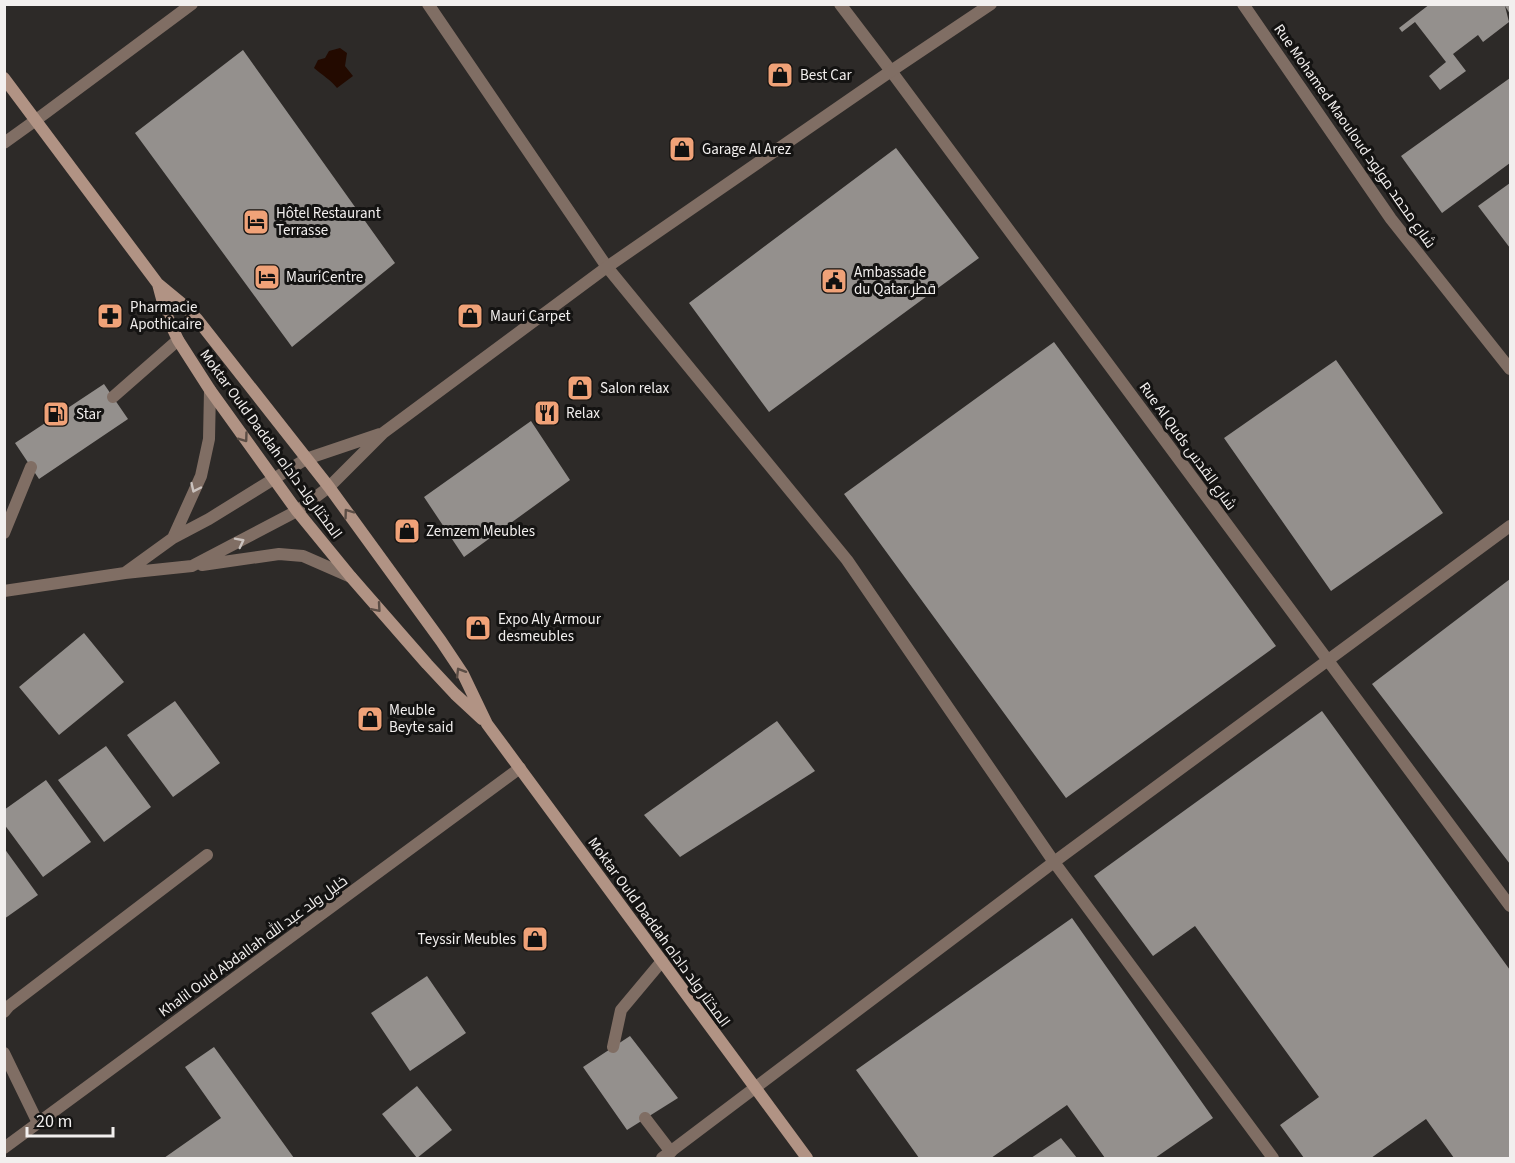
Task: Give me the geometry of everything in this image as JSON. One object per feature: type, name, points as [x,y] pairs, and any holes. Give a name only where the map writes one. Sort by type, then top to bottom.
[{"type":"main road","points":[[4,78],[158,284]]},
{"type":"main road","name":"Moktar Ould Daddah المختار ولد داداه","points":[[158,284],[166,314],[178,340],[210,390],[297,511],[351,578],[427,664],[487,724],[807,1158]]},
{"type":"main road","name":"Moktar Ould Daddah المختار ولد داداه","points":[[158,284],[197,319],[329,487],[441,641],[462,674],[487,724]]},
{"type":"street","points":[[4,143],[192,4]]},
{"type":"street","points":[[428,4],[607,267],[847,560],[1054,862],[1273,1158]]},
{"type":"street","name":"Rue Al Quds شارع القدس","points":[[840,4],[1510,906]]},
{"type":"street","points":[[192,566],[297,511],[329,487],[383,433],[607,267],[991,4]]},
{"type":"street","name":"Rue Mohamed Maouloud شارع محمد مولود","points":[[1243,4],[1391,219],[1510,369]]},
{"type":"street","points":[[113,397],[178,340]]},
{"type":"street","points":[[173,538],[201,476],[209,439],[210,390]]},
{"type":"street","points":[[125,573],[173,538],[209,519],[306,459],[383,433]]},
{"type":"street","points":[[4,533],[31,467]]},
{"type":"street","points":[[645,1118],[667,1155],[1054,862],[1510,526]]},
{"type":"street","points":[[4,591],[279,554],[303,556],[351,578]]},
{"type":"street","name":"Khalil Ould Abdallah خليل ولد عبد الله","points":[[4,1148],[520,768]]},
{"type":"street","points":[[4,1012],[207,855]]},
{"type":"street","points":[[614,1047],[621,1010],[662,962]]},
{"type":"street","points":[[4,1053],[38,1123]]},
{"type":"shaded area","points":[[340,48],[347,53],[345,66],[353,76],[337,88],[314,68],[318,60],[325,58],[329,51]]},
{"type":"building","points":[[1430,4],[1503,4],[1509,22],[1483,42],[1478,35],[1453,54],[1466,71],[1440,90],[1429,76],[1446,62],[1415,22],[1402,32],[1399,28]]},
{"type":"building","points":[[1510,4],[1510,14],[1505,6]]},
{"type":"building","points":[[243,50],[395,263],[292,347],[135,133]]},
{"type":"building","points":[[1510,78],[1510,163],[1442,213],[1401,156]]},
{"type":"building","name":"Ambassade du Qatar قطر","points":[[896,148],[979,258],[769,412],[689,303]]},
{"type":"building","points":[[1510,183],[1510,248],[1478,206]]},
{"type":"building","points":[[1054,342],[1276,646],[1066,798],[844,494]]},
{"type":"building","points":[[1336,360],[1443,513],[1331,591],[1224,438]]},
{"type":"building","points":[[104,384],[128,419],[39,479],[15,443]]},
{"type":"building","points":[[531,421],[570,480],[464,557],[424,497]]},
{"type":"building","points":[[1510,579],[1510,864],[1372,684]]},
{"type":"building","points":[[84,633],[124,682],[59,735],[19,687]]},
{"type":"building","points":[[175,701],[220,763],[173,797],[127,735]]},
{"type":"building","points":[[1322,711],[1510,970],[1510,1158],[1454,1158],[1426,1119],[1371,1158],[1304,1158],[1280,1125],[1319,1097],[1195,926],[1153,956],[1094,876]]},
{"type":"building","points":[[777,721],[815,771],[680,857],[644,815]]},
{"type":"building","points":[[106,746],[151,807],[104,842],[58,780]]},
{"type":"building","points":[[46,780],[91,842],[43,877],[4,824],[4,810]]},
{"type":"building","points":[[4,848],[38,895],[4,919]]},
{"type":"building","points":[[1072,918],[1213,1118],[1155,1158],[1105,1158],[1067,1105],[991,1158],[919,1158],[856,1070]]},
{"type":"building","points":[[427,976],[466,1033],[410,1071],[371,1013]]},
{"type":"building","points":[[630,1036],[678,1098],[627,1130],[583,1067]]},
{"type":"building","points":[[214,1047],[294,1158],[164,1158],[221,1118],[185,1067]]},
{"type":"building","points":[[417,1086],[452,1130],[417,1158],[382,1114]]},
{"type":"building","points":[[1061,1138],[1077,1158],[1031,1158]]},
{"type":"place","name":"Best Car","points":[[780,75]]},
{"type":"place","name":"Garage Al Arez","points":[[682,149]]},
{"type":"place","name":"Hôtel Restaurant Terrasse","points":[[256,222]]},
{"type":"place","name":"MauriCentre","points":[[267,277]]},
{"type":"place","name":"Ambassade du Qatar قطر","points":[[834,281]]},
{"type":"place","name":"Pharmacie Apothicaire","points":[[110,316]]},
{"type":"place","name":"Mauri Carpet","points":[[470,316]]},
{"type":"place","name":"Salon relax","points":[[580,388]]},
{"type":"place","name":"Relax","points":[[547,413]]},
{"type":"place","name":"Star","points":[[56,414]]},
{"type":"place","name":"Zemzem Meubles","points":[[407,531]]},
{"type":"place","name":"Expo Aly Armour desmeubles","points":[[478,628]]},
{"type":"place","name":"Meuble Beyte said","points":[[370,719]]},
{"type":"place","name":"Teyssir Meubles","points":[[535,939]]}]
